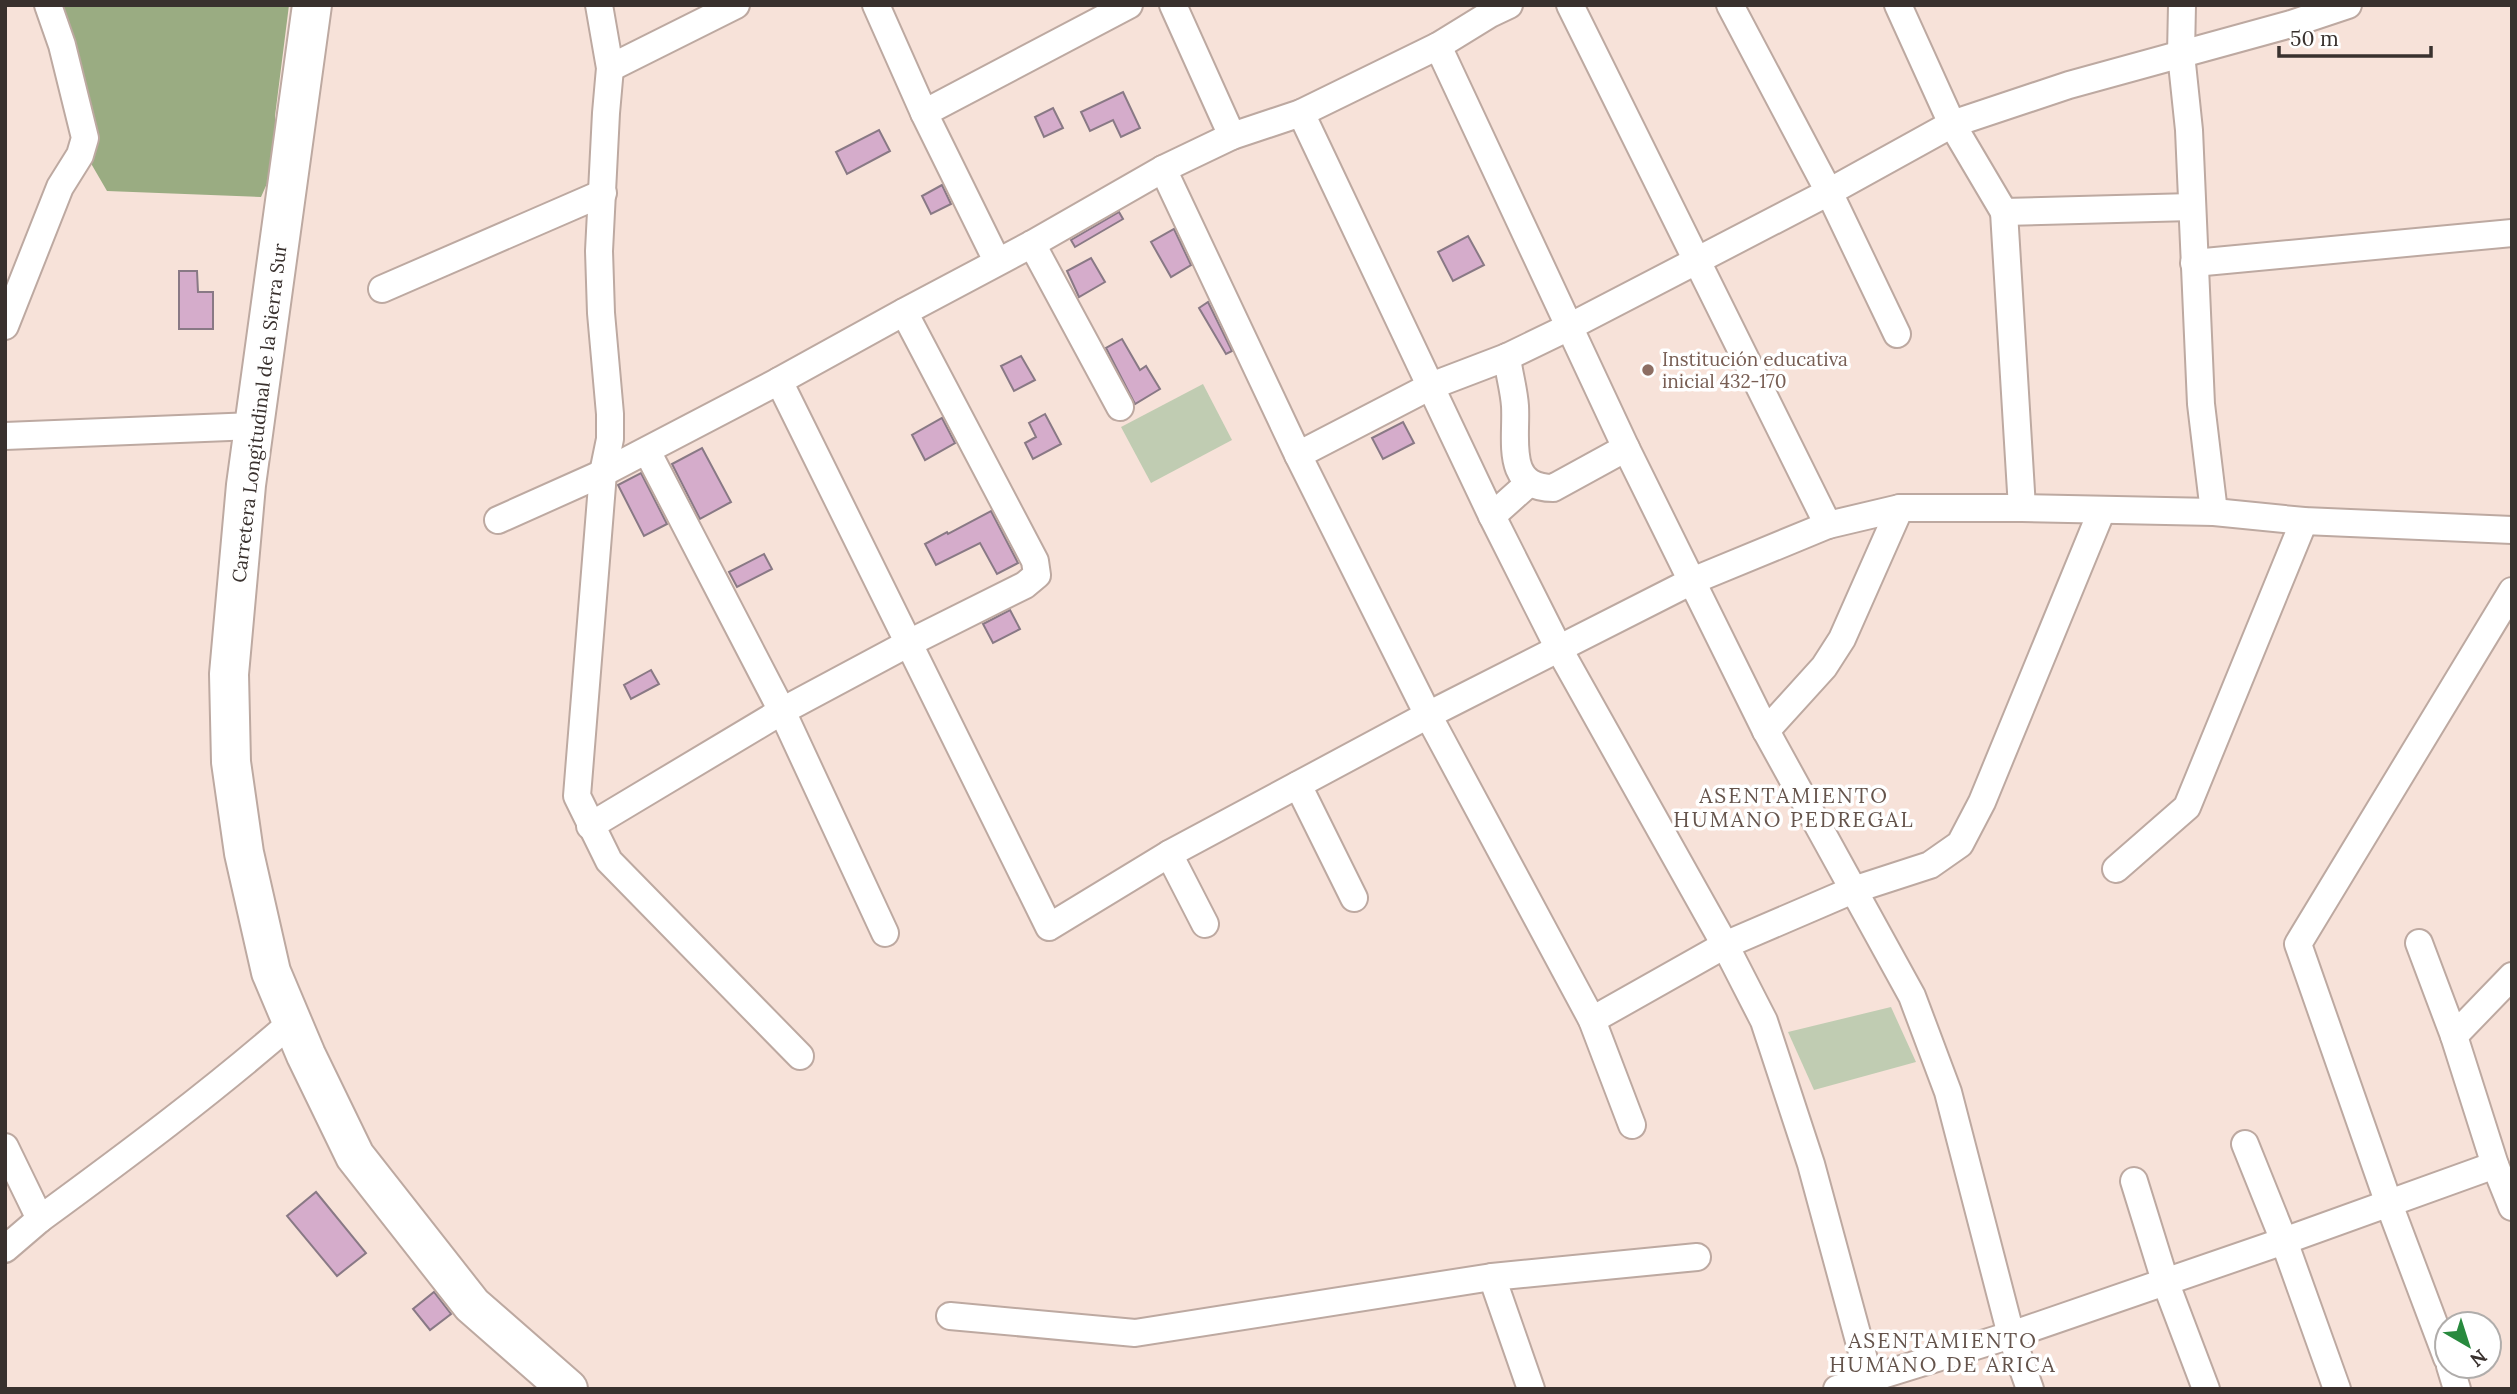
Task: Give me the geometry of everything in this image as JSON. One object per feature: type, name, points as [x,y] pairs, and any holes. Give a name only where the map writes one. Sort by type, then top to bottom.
[{"type":"highway","name":"Carretera Longitudinal de la Sierra Sur","points":[[313,5],[246,485],[229,674],[231,762],[244,853],[271,972],[355,1156],[472,1304],[568,1389]]},
{"type":"street","points":[[5,326],[60,187],[80,155],[85,138],[62,45],[48,5]]},
{"type":"street","points":[[599,5],[610,68],[599,251],[610,439],[603,473],[577,796],[609,861],[800,1056]]},
{"type":"street","points":[[610,68],[736,5]]},
{"type":"street","points":[[876,5],[924,113],[997,261]]},
{"type":"street","points":[[924,113],[1129,5]]},
{"type":"street","points":[[1173,5],[1232,136]]},
{"type":"street","points":[[1570,5],[1828,525]]},
{"type":"street","points":[[1730,5],[1829,192],[1896,334]]},
{"type":"street","points":[[1898,5],[1952,124],[2004,212],[2022,508]]},
{"type":"street","points":[[2182,5],[2181,54],[2189,130],[2201,404],[2214,512]]},
{"type":"street","points":[[1298,455],[1431,386],[1507,357],[1569,327],[1829,192],[1952,124],[2068,85],[2291,24],[2348,5]]},
{"type":"street","points":[[498,520],[647,451],[1032,244],[1163,169],[1232,136],[1301,113],[1438,46],[1494,8]]},
{"type":"street","points":[[1438,46],[1626,448],[1766,731],[1912,996],[1948,1092],[2011,1335],[2031,1389]]},
{"type":"street","points":[[1301,113],[1492,516],[1559,649],[1725,945],[1764,1021],[1811,1164],[1871,1384]]},
{"type":"street","points":[[1163,169],[1298,455],[1429,715],[1592,1020],[1632,1125]]},
{"type":"street","points":[[382,289],[603,193]]},
{"type":"street","points":[[2004,212],[2192,206]]},
{"type":"street","points":[[2194,263],[2512,233]]},
{"type":"street","points":[[1032,244],[1120,407]]},
{"type":"street","points":[[590,826],[782,711],[1025,585],[1037,575],[1035,561],[904,312]]},
{"type":"street","points":[[1507,357],[1515,406],[1514,450],[1518,469],[1529,483],[1540,488],[1553,488],[1626,448]]},
{"type":"street","points":[[779,381],[1049,927],[1170,853],[1429,715],[1692,581],[1828,525],[1900,508],[2022,508],[2214,512],[2304,521],[2512,530]]},
{"type":"street","points":[[5,436],[254,426]]},
{"type":"street","points":[[647,451],[782,711],[885,933]]},
{"type":"street","points":[[1492,516],[1529,483]]},
{"type":"street","points":[[1766,731],[1824,667],[1842,639],[1900,508]]},
{"type":"street","points":[[1592,1020],[1725,945],[1853,890],[1930,865],[1960,844],[1982,802],[2102,510]]},
{"type":"street","points":[[2116,869],[2187,807],[2304,521]]},
{"type":"street","points":[[2433,1322],[2298,944],[2512,591]]},
{"type":"street","points":[[1298,785],[1354,898]]},
{"type":"street","points":[[1170,853],[1205,924]]},
{"type":"street","points":[[2419,943],[2454,1036],[2495,1165],[2512,1207]]},
{"type":"street","points":[[2454,1036],[2512,976]]},
{"type":"street","points":[[5,1249],[40,1219],[159,1131],[292,1022]]},
{"type":"street","points":[[2245,1144],[2284,1241],[2337,1389]]},
{"type":"street","points":[[5,1147],[40,1219]]},
{"type":"street","points":[[1837,1389],[1871,1384],[2495,1165]]},
{"type":"street","points":[[2134,1181],[2165,1282],[2206,1389]]},
{"type":"street","points":[[950,1316],[1135,1333],[1492,1277],[1697,1257]]},
{"type":"street","points":[[1492,1277],[1531,1389]]},
{"type":"green space","points":[[59,5],[289,5],[275,116],[277,161],[261,197],[107,191],[89,160]]},
{"type":"green space","points":[[1203,384],[1232,440],[1151,483],[1121,427]]},
{"type":"green space","points":[[1891,1007],[1916,1062],[1814,1090],[1788,1032]]},
{"type":"building","points":[[1123,92],[1140,128],[1121,137],[1113,120],[1090,131],[1081,112]]},
{"type":"building","points":[[1053,108],[1063,128],[1044,137],[1035,117]]},
{"type":"building","points":[[879,130],[890,151],[847,174],[836,152]]},
{"type":"building","points":[[942,185],[951,204],[931,214],[922,196]]},
{"type":"building","points":[[1119,212],[1123,219],[1075,247],[1071,240]]},
{"type":"building","points":[[1174,229],[1191,265],[1171,277],[1151,242]]},
{"type":"building","points":[[1468,236],[1484,265],[1453,281],[1438,252]]},
{"type":"building","points":[[1091,258],[1105,282],[1079,297],[1067,271]]},
{"type":"building","points":[[179,271],[197,271],[198,292],[213,292],[213,329],[179,329]]},
{"type":"building","points":[[1208,302],[1232,351],[1226,354],[1199,308]]},
{"type":"building","points":[[1122,339],[1140,370],[1146,366],[1160,389],[1135,404],[1106,348]]},
{"type":"building","points":[[1021,356],[1035,380],[1014,391],[1001,366]]},
{"type":"building","points":[[1045,414],[1061,444],[1033,459],[1025,443],[1036,437],[1029,423]]},
{"type":"building","points":[[942,418],[955,443],[925,460],[912,435]]},
{"type":"building","points":[[1403,422],[1414,443],[1383,459],[1372,438]]},
{"type":"building","points":[[702,448],[731,502],[700,519],[672,464]]},
{"type":"building","points":[[641,473],[667,524],[644,536],[618,485]]},
{"type":"building","points":[[991,511],[1018,563],[997,574],[980,543],[936,565],[925,544]]},
{"type":"building","points":[[764,554],[772,569],[737,587],[729,572]]},
{"type":"building","points":[[1010,610],[1020,629],[993,643],[983,624]]},
{"type":"building","points":[[651,670],[659,684],[631,699],[624,685]]},
{"type":"building","points":[[316,1192],[366,1253],[337,1276],[287,1216]]},
{"type":"building","points":[[434,1292],[451,1314],[430,1330],[413,1309]]},
{"type":"place","name":"Institución educativa inicial 432-170","points":[[1648,370]]},
{"type":"district","name":"ASENTAMIENTO HUMANO PEDREGAL","points":[[1794,807]]},
{"type":"district","name":"ASENTAMIENTO HUMANO DE ARICA","points":[[1943,1352]]}]
